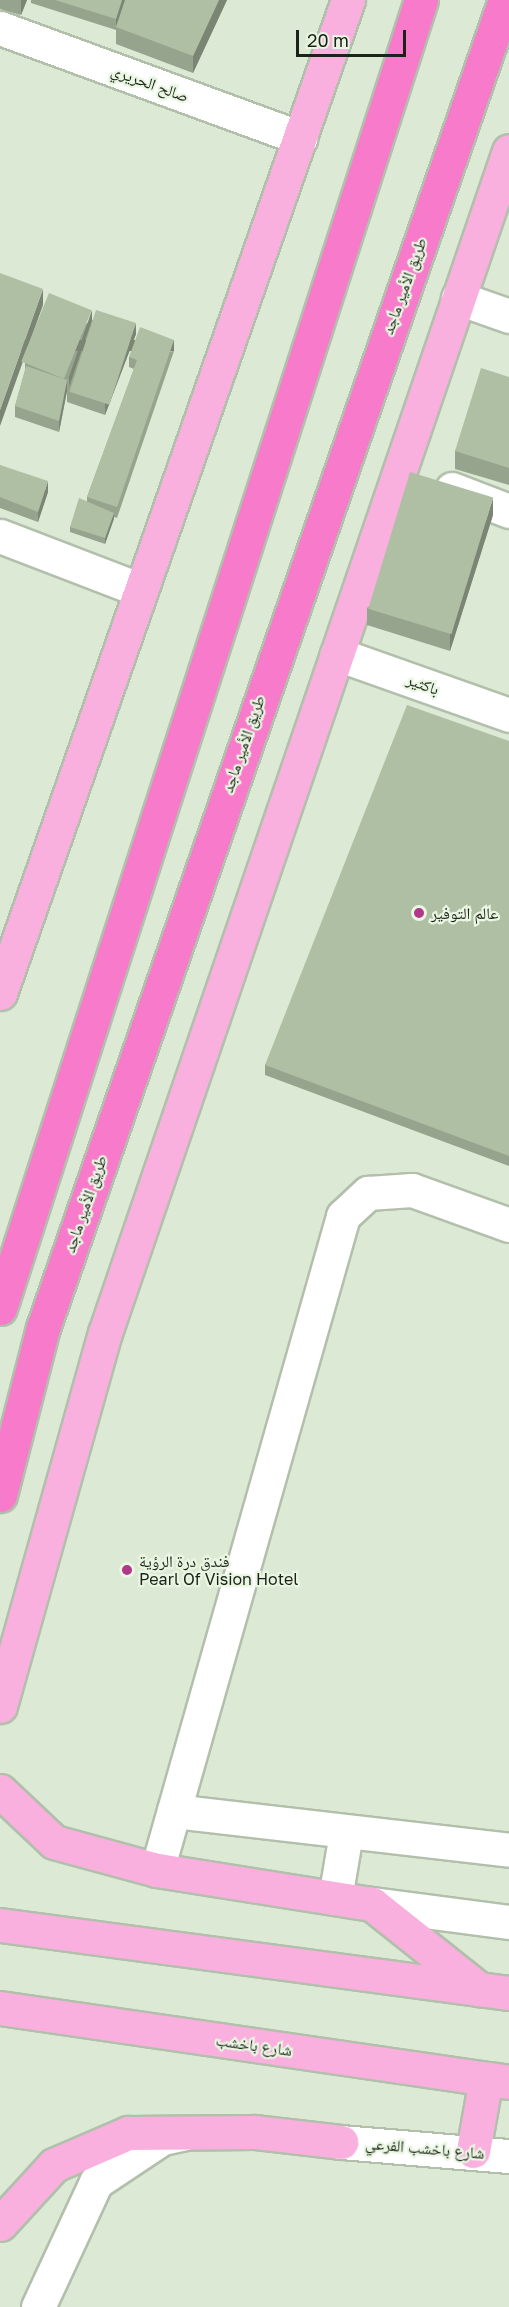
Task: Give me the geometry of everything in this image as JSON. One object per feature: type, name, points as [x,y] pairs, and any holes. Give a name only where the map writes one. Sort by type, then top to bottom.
[{"type":"highway","points":[[0,1308],[421,0]]},
{"type":"highway","name":"طريق الأمير ماجد","points":[[0,1495],[43,1328],[505,0]]},
{"type":"main road","points":[[0,993],[348,0]]},
{"type":"main road","points":[[0,1706],[7,1669],[105,1333],[509,151]]},
{"type":"main road","points":[[0,1791],[54,1842],[157,1870],[372,1904],[494,1991]]},
{"type":"main road","points":[[0,1925],[494,1991]]},
{"type":"main road","name":"شارع باخشب","points":[[0,2008],[498,2081]]},
{"type":"main road","points":[[472,2151],[498,2081]]},
{"type":"main road","points":[[0,2224],[54,2164],[128,2133],[199,2130],[341,2142]]},
{"type":"street","name":"صالح الحريري","points":[[0,28],[300,138]]},
{"type":"street","points":[[458,298],[509,316]]},
{"type":"street","points":[[400,469],[509,510]]},
{"type":"street","points":[[0,536],[141,590]]},
{"type":"street","name":"باكثير","points":[[337,654],[509,715]]},
{"type":"street","points":[[157,1870],[343,1216],[368,1193],[412,1190],[509,1225]]},
{"type":"street","points":[[174,1811],[346,1833],[509,1850]]},
{"type":"street","points":[[335,1898],[346,1833]]},
{"type":"street","points":[[372,1904],[509,1922]]},
{"type":"street","points":[[38,2307],[96,2182],[162,2138],[199,2130]]},
{"type":"street","name":"شارع باخشب الفرعي","points":[[341,2142],[472,2151],[509,2156]]},
{"type":"building","points":[[55,0],[122,0],[116,19]]},
{"type":"building","points":[[125,0],[219,0],[193,56],[116,27]]},
{"type":"building","points":[[0,273],[43,289],[0,410]]},
{"type":"building","points":[[49,293],[92,310],[64,379],[21,362]]},
{"type":"building","points":[[96,310],[136,323],[109,405],[69,392]]},
{"type":"building","points":[[140,327],[174,340],[117,507],[87,497],[137,360],[129,357]]},
{"type":"building","points":[[26,366],[67,380],[59,421],[15,406]]},
{"type":"building","points":[[481,368],[509,377],[509,468],[455,451]]},
{"type":"building","points":[[0,465],[48,481],[38,512],[0,497]]},
{"type":"building","points":[[410,472],[493,497],[451,634],[368,609]]},
{"type":"building","points":[[79,498],[114,513],[105,538],[70,527]]},
{"type":"building","name":"عالم التوفير","points":[[407,705],[509,741],[509,1156],[265,1065]]},
{"type":"place","name":"عالم التوفير","points":[[419,913]]},
{"type":"place","name":"فندق درة الرؤية Pearl Of Vision Hotel","points":[[127,1570]]}]
